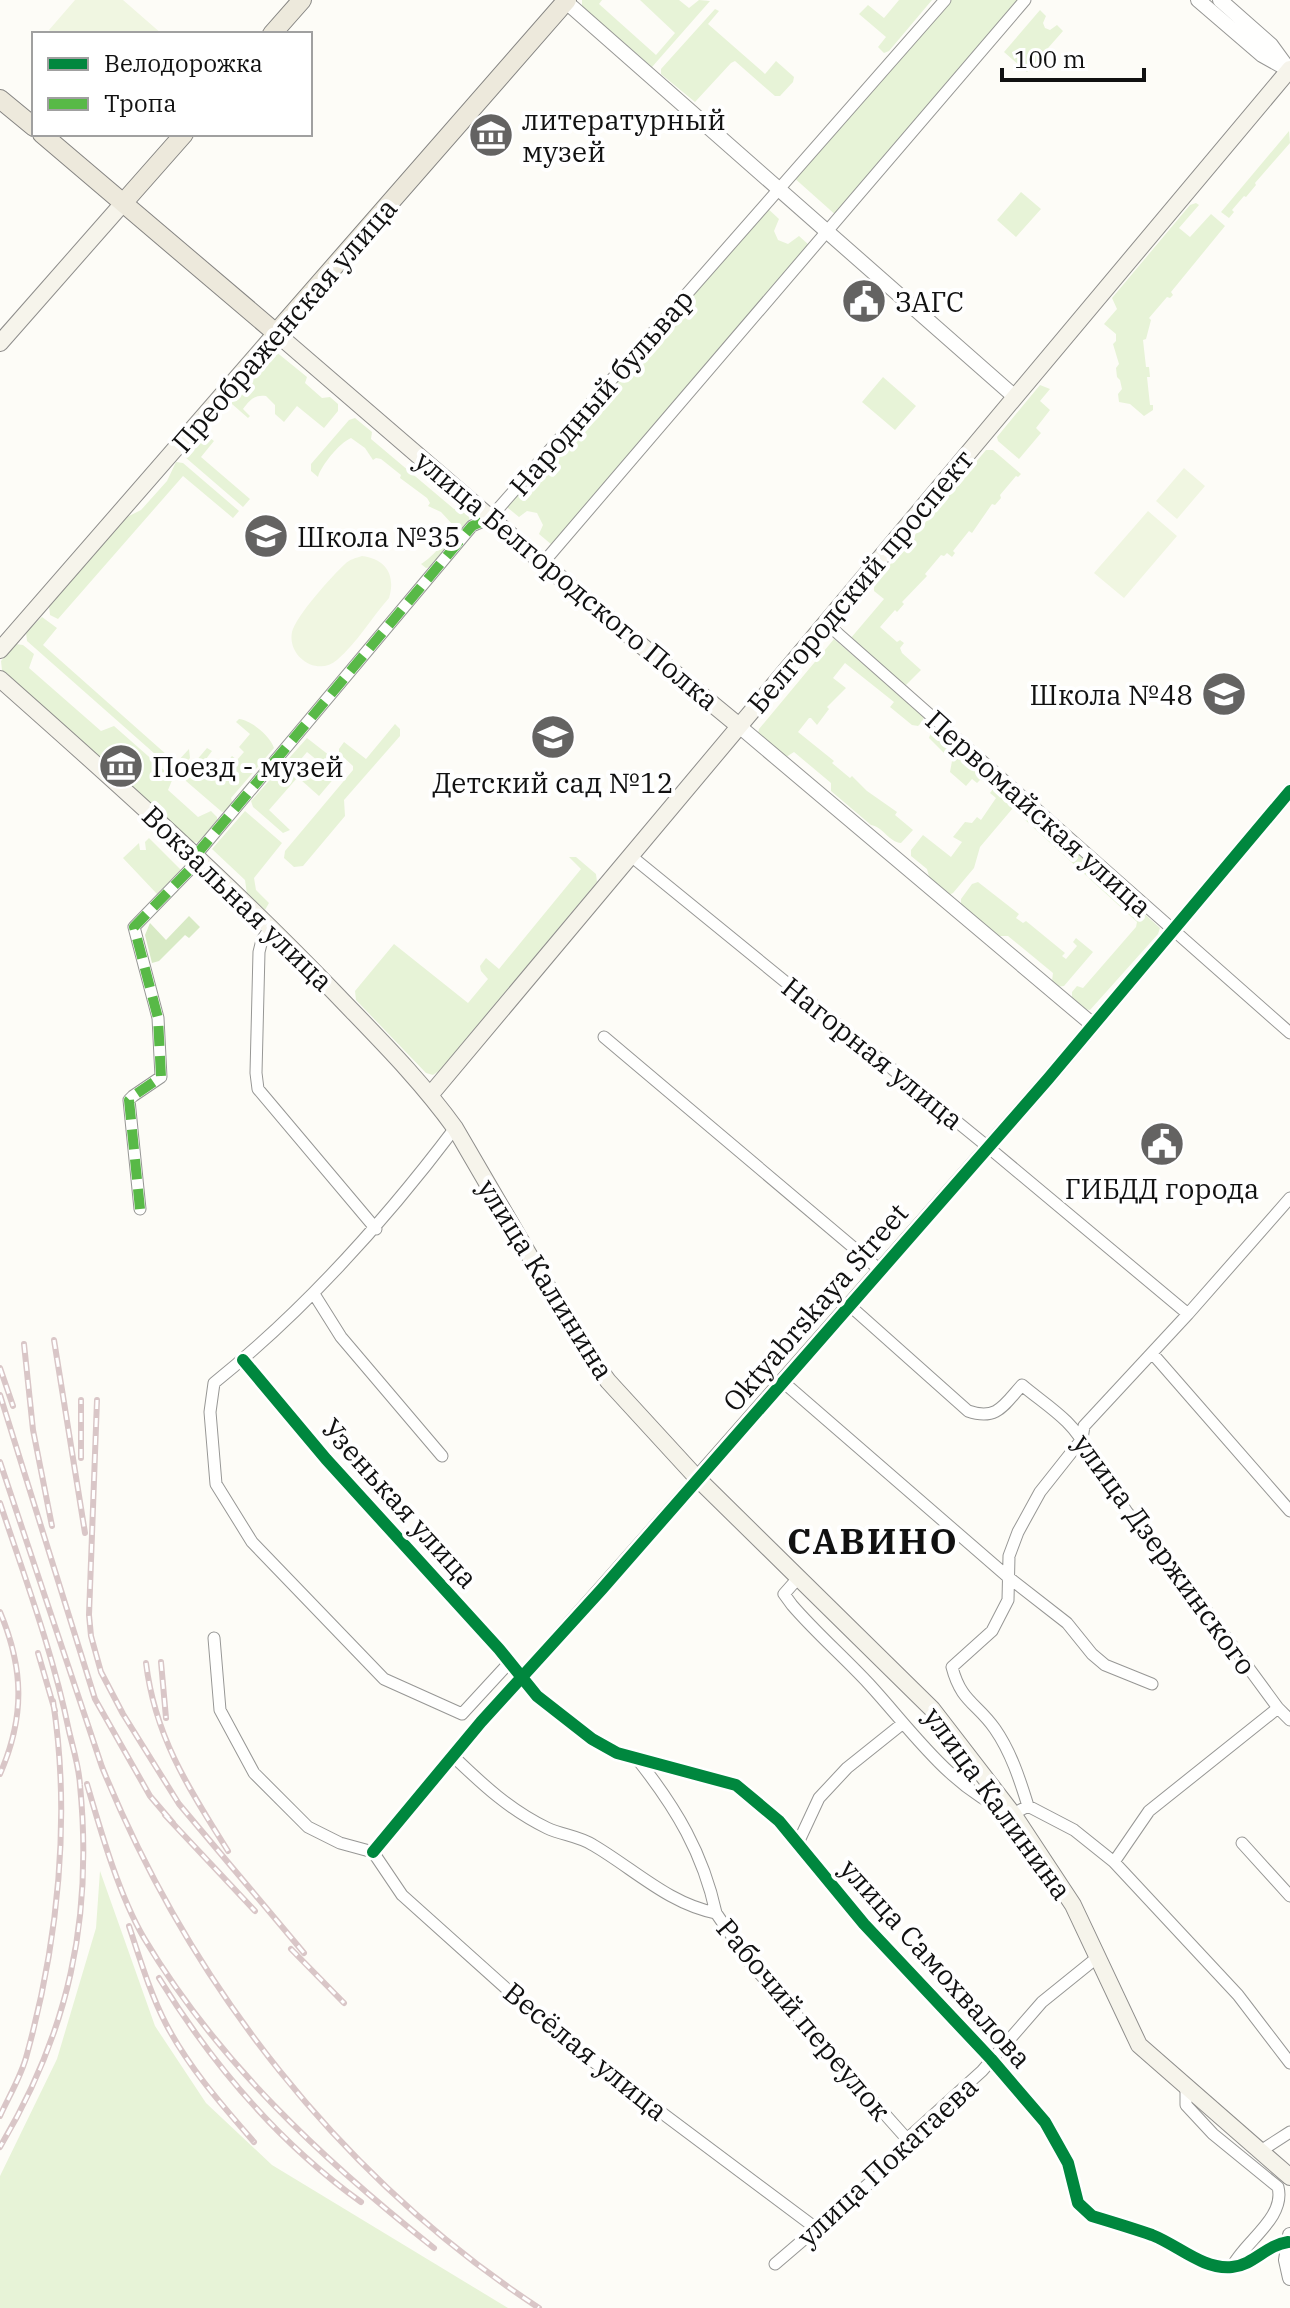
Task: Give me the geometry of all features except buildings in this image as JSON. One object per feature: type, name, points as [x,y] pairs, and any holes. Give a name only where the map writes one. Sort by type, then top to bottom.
[{"type":"main road","points":[[274,32],[302,0]]},
{"type":"main road","name":"Преображенская улица","points":[[0,650],[566,1]]},
{"type":"main road","name":"Белгородский проспект","points":[[431,1094],[1290,70]]},
{"type":"main road","points":[[0,99],[32,125]]},
{"type":"main road","name":"улица Белгородского Полка","points":[[44,136],[490,518],[739,726]]},
{"type":"main road","points":[[0,343],[182,136]]},
{"type":"main road","name":"Вокзальная улица","points":[[0,679],[198,857],[431,1094]]},
{"type":"main road","name":"улица Калинина","points":[[431,1094],[455,1128],[581,1344],[608,1381],[697,1478],[932,1709],[1021,1810],[1099,1956],[1139,2045],[1290,2177]]},
{"type":"street","name":"Народный бульвар","points":[[140,1209],[129,1100],[161,1077],[161,1038],[134,927],[198,857],[472,526],[490,518],[945,0]]},
{"type":"street","points":[[543,563],[1025,0]]},
{"type":"street","points":[[1198,0],[1262,55],[1290,70]]},
{"type":"street","points":[[1220,0],[1271,45],[1290,70]]},
{"type":"street","points":[[566,1],[1015,397]]},
{"type":"street","name":"Первомайская улица","points":[[826,623],[1290,1033]]},
{"type":"street","name":"улица Белгородского Полка","points":[[739,726],[1093,1025]]},
{"type":"street","name":"Oktyabrskaya Street","points":[[373,1852],[988,1147],[1290,791]]},
{"type":"street","name":"Нагорная улица","points":[[631,856],[1188,1314]]},
{"type":"street","points":[[270,928],[259,952],[258,1089],[376,1229]]},
{"type":"street","points":[[604,1037],[880,1270]]},
{"type":"street","points":[[455,1128],[376,1229],[314,1294],[214,1383],[210,1412],[216,1484],[252,1542],[384,1679],[462,1714],[509,1663]]},
{"type":"street","points":[[1021,1810],[1007,1747],[983,1714],[966,1700],[957,1687],[952,1667],[992,1631],[1008,1600],[1009,1556],[1025,1518],[1040,1492],[1082,1439],[1084,1426],[1290,1198]]},
{"type":"street","points":[[314,1294],[341,1337],[442,1456]]},
{"type":"street","name":"улица Дзержинского","points":[[849,1305],[968,1411],[981,1416],[995,1414],[1022,1385],[1082,1439],[1127,1512],[1178,1572],[1290,1720]]},
{"type":"street","points":[[1152,1353],[1290,1511]]},
{"type":"street","name":"Узенькая улица","points":[[243,1360],[326,1459],[521,1679]]},
{"type":"street","points":[[782,1381],[1008,1577],[1067,1623],[1105,1665],[1152,1684]]},
{"type":"street","points":[[799,1577],[784,1594],[792,1605],[955,1780],[988,1803],[1021,1810],[1074,1830],[1114,1862],[1238,1995],[1290,2063]]},
{"type":"street","points":[[214,1638],[220,1710],[254,1773],[308,1827],[340,1843],[373,1852]]},
{"type":"street","name":"улица Самохвалова","points":[[521,1679],[537,1696],[592,1739],[617,1753],[736,1785],[779,1821],[864,1924],[991,2059],[1045,2122],[1068,2163],[1083,2211],[1154,2236],[1211,2266],[1232,2267]]},
{"type":"street","points":[[1114,1862],[1149,1811],[1278,1708]]},
{"type":"street","points":[[798,1843],[819,1798],[847,1768],[902,1724]]},
{"type":"street","name":"Рабочий переулок","points":[[454,1757],[499,1800],[527,1818],[551,1830],[589,1842],[678,1902],[716,1913],[751,1964],[907,2139]]},
{"type":"street","points":[[638,1760],[686,1827],[710,1885],[716,1913]]},
{"type":"street","points":[[1242,1843],[1290,1896]]},
{"type":"street","name":"Весёлая улица","points":[[373,1852],[402,1895],[558,2035],[817,2229]]},
{"type":"street","name":"улица Покатаева","points":[[775,2264],[900,2157],[907,2139],[982,2071],[1042,2002],[1099,1956]]},
{"type":"street","points":[[1186,2088],[1186,2105],[1213,2134],[1278,2187],[1280,2199],[1273,2214],[1232,2267]]},
{"type":"street","points":[[1259,2152],[1290,2132]]},
{"type":"street","points":[[1232,2267],[1251,2262],[1274,2244],[1289,2239],[1286,2260],[1290,2278]]},
{"type":"green space","points":[[75,0],[123,0],[160,32],[52,32],[49,30]]},
{"type":"green space","points":[[582,0],[602,0],[599,4],[656,55],[675,33],[640,0],[679,0],[689,8],[699,0],[710,1],[652,67],[582,7]]},
{"type":"green space","points":[[899,0],[932,0],[884,53],[878,47],[886,37],[859,14],[868,5],[884,18]]},
{"type":"green space","points":[[946,0],[1023,0],[838,217],[792,176]]},
{"type":"green space","points":[[715,9],[719,11],[708,24],[765,74],[776,61],[794,77],[780,96],[775,96],[735,61],[695,102],[661,74],[661,69]]},
{"type":"green space","points":[[1040,10],[1046,16],[1043,23],[1045,28],[1050,30],[1057,25],[1063,31],[1027,72],[1004,52]]},
{"type":"green space","points":[[1289,131],[1290,143],[1232,210],[1234,212],[1229,218],[1221,212]]},
{"type":"green space","points":[[1021,192],[1041,209],[1016,237],[997,220]]},
{"type":"green space","points":[[1190,205],[1199,205],[1179,228],[1190,237],[1211,214],[1225,226],[1171,292],[1173,295],[1167,297],[1149,318],[1146,339],[1143,340],[1153,410],[1144,416],[1130,404],[1119,402],[1118,394],[1122,389],[1117,377],[1119,364],[1113,344],[1116,334],[1104,324],[1117,309],[1112,298]]},
{"type":"green space","points":[[765,206],[779,219],[774,231],[778,240],[788,244],[799,236],[809,245],[552,545],[539,534],[543,525],[537,513],[527,511],[519,517],[503,504]]},
{"type":"green space","points":[[275,351],[307,377],[305,383],[322,398],[330,397],[338,404],[338,411],[324,428],[297,406],[284,422],[275,414],[275,405],[266,396],[255,397],[247,403],[243,409],[250,416],[248,418],[232,404],[232,397]]},
{"type":"green space","points":[[883,377],[916,406],[895,430],[862,402]]},
{"type":"green space","points":[[1040,385],[1050,389],[1040,401],[1050,410],[1036,428],[1041,433],[1019,459],[997,437]]},
{"type":"green space","points":[[355,418],[372,432],[371,439],[454,509],[460,509],[469,517],[470,522],[431,567],[421,564],[440,547],[453,525],[441,512],[428,506],[427,498],[381,459],[373,460],[365,448],[351,438],[331,455],[318,477],[311,471],[311,464],[349,420]]},
{"type":"green space","points":[[200,434],[214,441],[201,457],[250,499],[243,507],[185,457],[186,450]]},
{"type":"green space","points":[[986,450],[993,450],[1021,474],[1000,495],[995,505],[992,504],[972,533],[969,531],[953,551],[952,557],[947,553],[941,555],[925,574],[927,576],[902,602],[904,604],[880,627],[897,642],[900,640],[904,643],[900,648],[902,653],[921,670],[905,686],[850,639],[884,599],[874,591],[874,584]]},
{"type":"green space","points":[[176,462],[183,463],[239,511],[233,518],[183,476],[58,619],[50,615],[49,606],[127,517],[141,510],[167,481]]},
{"type":"green space","points":[[1184,468],[1205,486],[1177,519],[1156,501]]},
{"type":"green space","points":[[1148,511],[1177,536],[1124,598],[1094,573]]},
{"type":"green space","points":[[362,556],[377,561],[387,570],[391,582],[389,598],[337,660],[321,666],[306,662],[294,649],[292,632],[295,625],[315,596],[339,570],[349,561]]},
{"type":"green space","points":[[42,617],[57,628],[43,645],[176,763],[189,749],[190,758],[179,770],[172,769],[27,641],[26,632]]},
{"type":"green space","points":[[834,639],[924,716],[923,721],[918,726],[912,725],[890,707],[894,702],[845,663],[833,678],[846,688],[827,707],[829,709],[817,725],[809,718],[798,732],[850,778],[852,776],[897,812],[895,815],[913,830],[901,843],[871,825],[831,791],[831,783],[794,752],[786,757],[758,733]]},
{"type":"green space","points":[[16,644],[23,645],[34,654],[29,668],[101,731],[114,726],[173,778],[168,790],[198,817],[211,811],[217,817],[217,822],[200,843],[193,842],[2,670],[1,661]]},
{"type":"green space","points":[[239,719],[260,729],[274,748],[231,798],[233,805],[222,812],[186,781],[184,775],[207,748],[212,751],[206,759],[220,770],[232,756],[237,760],[244,752],[239,747],[250,734],[236,722]]},
{"type":"green space","points":[[395,724],[400,729],[400,736],[344,800],[345,816],[303,866],[294,867],[284,858],[285,851],[353,770],[339,749],[344,742],[366,759]]},
{"type":"green space","points":[[938,729],[1018,802],[980,847],[974,868],[949,895],[930,880],[927,869],[911,856],[911,850],[923,835],[951,857],[962,842],[953,837],[965,822],[972,823],[977,817],[981,820],[996,798],[985,781],[977,783],[972,779],[966,786],[950,772],[952,761],[929,738],[932,730]]},
{"type":"green space","points":[[307,738],[339,763],[341,770],[319,796],[301,780],[318,761],[307,752],[290,772],[297,778],[269,810],[290,830],[283,833],[253,807],[251,801]]},
{"type":"green space","points":[[1024,810],[1030,810],[1160,928],[1090,1010],[1084,1009],[1072,998],[1072,992],[1077,986],[1083,988],[1137,922],[1023,818]]},
{"type":"green space","points":[[245,811],[282,843],[254,878],[256,890],[269,903],[265,910],[247,894],[245,880],[212,849]]},
{"type":"green space","points":[[149,838],[181,870],[157,894],[123,858],[139,843],[140,850],[146,850],[145,842]]},
{"type":"green space","points":[[569,857],[576,857],[596,874],[597,882],[439,1071],[433,1075],[426,1073],[356,1000],[355,991],[394,944],[468,1003],[488,979],[480,966],[486,958],[499,969],[581,869]]},
{"type":"green space","points":[[978,882],[1019,914],[1016,918],[1023,923],[1026,921],[1065,953],[1062,956],[1066,959],[1077,946],[1073,942],[1076,938],[1093,952],[1064,986],[1057,987],[1052,981],[1053,973],[1008,936],[999,936],[961,905],[961,899],[972,884]]},
{"type":"green space","points":[[189,916],[200,927],[189,938],[185,935],[159,961],[152,963],[145,935],[150,923],[166,940]]},
{"type":"green space","points":[[100,1871],[155,2026],[206,2103],[272,2165],[508,2308],[0,2308],[0,2176],[57,2059],[96,1928]]},
{"type":"railway","points":[[54,1340],[85,1533]]},
{"type":"railway","points":[[24,1344],[33,1430],[52,1526]]},
{"type":"railway","points":[[0,1368],[13,1406]]},
{"type":"railway","points":[[0,1395],[95,1699],[150,1796],[173,1823]]},
{"type":"railway","points":[[81,1400],[81,1458]]},
{"type":"railway","points":[[97,1400],[89,1615],[101,1672],[123,1714],[179,1804],[304,1953]]},
{"type":"railway","points":[[0,1462],[102,1767],[138,1848],[180,1926],[227,2000],[280,2071],[337,2137],[400,2199],[467,2256],[539,2308]]},
{"type":"railway","points":[[0,1503],[55,1673],[78,1771],[83,1834],[83,1882],[71,1973],[43,2060],[24,2104],[0,2147]]},
{"type":"railway","points":[[0,1612],[14,1653],[18,1693],[14,1733],[0,1774]]},
{"type":"railway","points":[[38,1653],[55,1711]]},
{"type":"railway","points":[[161,1662],[166,1718]]},
{"type":"railway","points":[[146,1663],[157,1715],[176,1762],[228,1851]]},
{"type":"railway","points":[[0,2116],[27,2054],[54,1924],[61,1789],[53,1701]]},
{"type":"railway","points":[[87,1784],[111,1863],[135,1921],[204,2026],[313,2144],[434,2248]]},
{"type":"railway","points":[[165,1815],[255,1911]]},
{"type":"railway","points":[[129,1926],[155,2000],[175,2040],[207,2086],[254,2142]]},
{"type":"railway","points":[[291,1949],[344,2003]]},
{"type":"railway","points":[[159,1978],[201,2041],[249,2100],[302,2154],[361,2202]]},
{"type":"marked path","points":[[196,855],[472,526],[490,518]]},
{"type":"marked path","points":[[140,1209],[129,1100],[161,1077],[158,1018],[134,927],[200,859]]},
{"type":"cycle path","points":[[373,1852],[481,1722],[602,1589],[1048,1079],[1290,791]]},
{"type":"cycle path","points":[[243,1360],[326,1459],[499,1649],[537,1696],[592,1739],[617,1753],[736,1785],[779,1821],[864,1924],[991,2059],[1045,2122],[1068,2163],[1078,2203],[1092,2216],[1152,2235],[1201,2261],[1221,2267],[1240,2265],[1288,2242]]},
{"type":"place","name":"литературный музей","points":[[491,135]]},
{"type":"place","name":"ЗАГС","points":[[864,301]]},
{"type":"place","name":"Школа №35","points":[[266,536]]},
{"type":"place","name":"Школа №48","points":[[1224,694]]},
{"type":"place","name":"Детский сад №12","points":[[553,737]]},
{"type":"place","name":"Поезд - музей","points":[[121,766]]},
{"type":"place","name":"ГИБДД города","points":[[1162,1144]]},
{"type":"district","name":"САВИНО","points":[[873,1540]]}]
